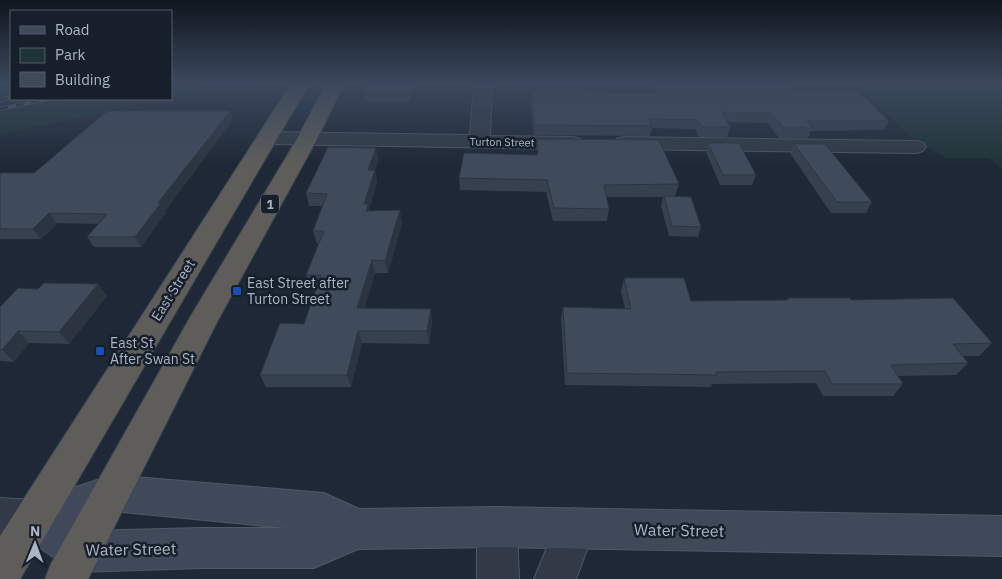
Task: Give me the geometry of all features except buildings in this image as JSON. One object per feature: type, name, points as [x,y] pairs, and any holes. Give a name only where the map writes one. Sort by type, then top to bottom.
[{"type":"highway","name":"East Street","points":[[0,574],[17,519],[283,111]]},
{"type":"highway","name":"1","points":[[73,566],[202,322],[321,111]]},
{"type":"main road","name":"Water Street","points":[[17,519],[112,493],[324,512],[356,529]]},
{"type":"main road","name":"Water Street","points":[[17,519],[73,566],[201,548],[314,548],[356,529],[497,527],[1002,536]]},
{"type":"street","points":[[480,141],[482,111]]},
{"type":"street","name":"Turton Street","points":[[267,138],[916,147]]},
{"type":"street","points":[[497,527],[498,579]]},
{"type":"street","points":[[555,579],[575,528]]},
{"type":"green space","points":[[5,111],[109,111],[0,135],[0,112]]},
{"type":"green space","points":[[885,111],[1002,111],[1002,169],[989,158],[946,158],[912,137]]},
{"type":"place","name":"East Street after Turton Street","points":[[237,291]]},
{"type":"place","name":"East St After Swan St","points":[[100,351]]}]
